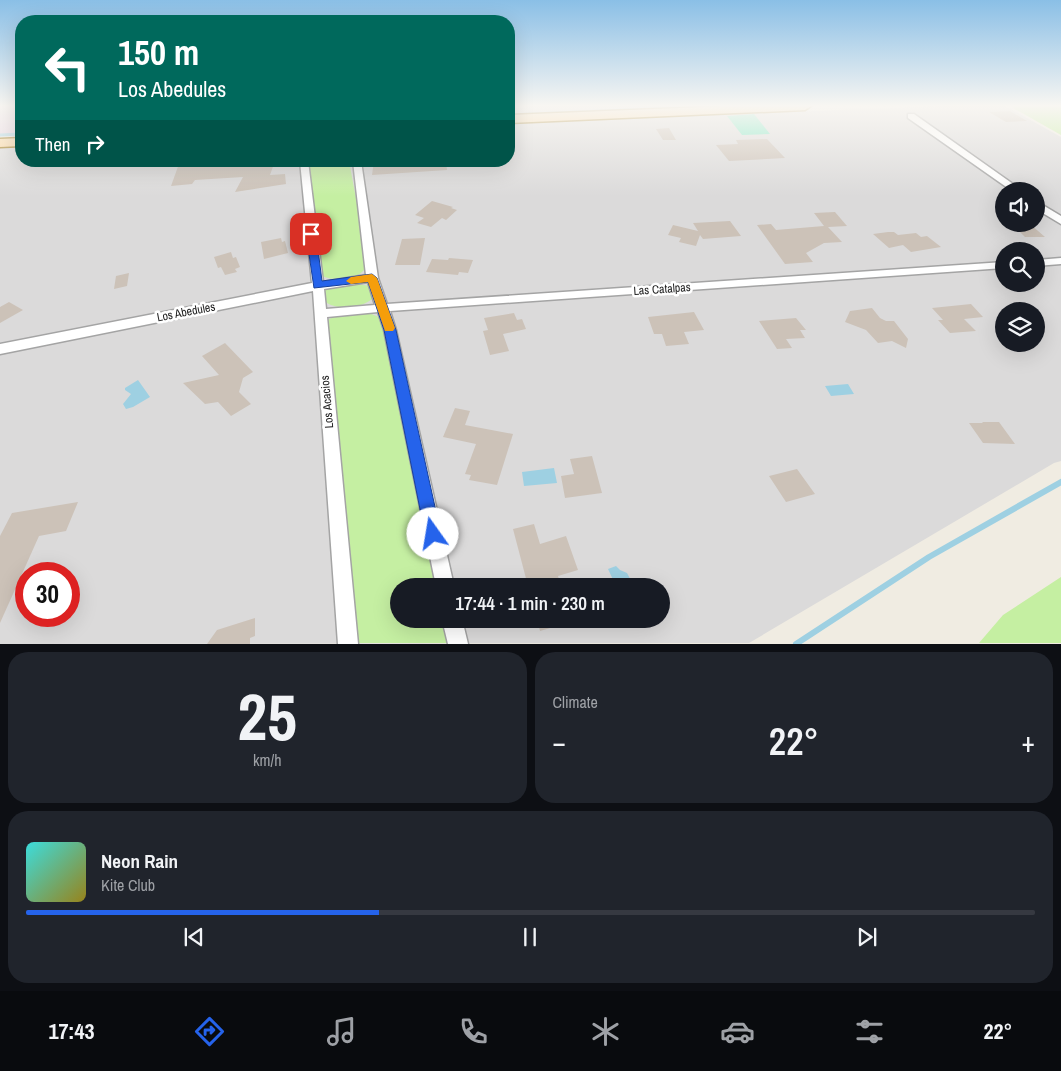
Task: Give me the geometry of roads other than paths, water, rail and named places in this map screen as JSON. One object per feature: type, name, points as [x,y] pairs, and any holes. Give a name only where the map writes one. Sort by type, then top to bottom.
[{"type":"main road","points":[[0,143],[15,142]]},
{"type":"street","points":[[940,136],[1005,182]]},
{"type":"street","name":"Los Acacios","points":[[305,167],[318,286],[348,644]]},
{"type":"street","points":[[358,167],[372,278],[390,330],[443,578]]},
{"type":"street","points":[[1045,210],[1061,221]]},
{"type":"street","points":[[1045,262],[1061,261]]},
{"type":"street","name":"Las Catalpas","points":[[320,314],[381,308],[995,266]]},
{"type":"street","name":"Los Abedules","points":[[0,349],[318,286],[372,278]]},
{"type":"street","points":[[454,628],[458,644]]},
{"type":"water","points":[[138,380],[150,397],[126,409],[123,404],[131,394],[125,388]]},
{"type":"water","points":[[848,384],[854,394],[831,396],[825,386]]},
{"type":"water","points":[[554,468],[557,483],[524,486],[522,472]]},
{"type":"water","points":[[616,566],[627,573],[630,578],[612,578],[608,569]]},
{"type":"waterway","points":[[796,644],[929,557],[1061,482]]}]
